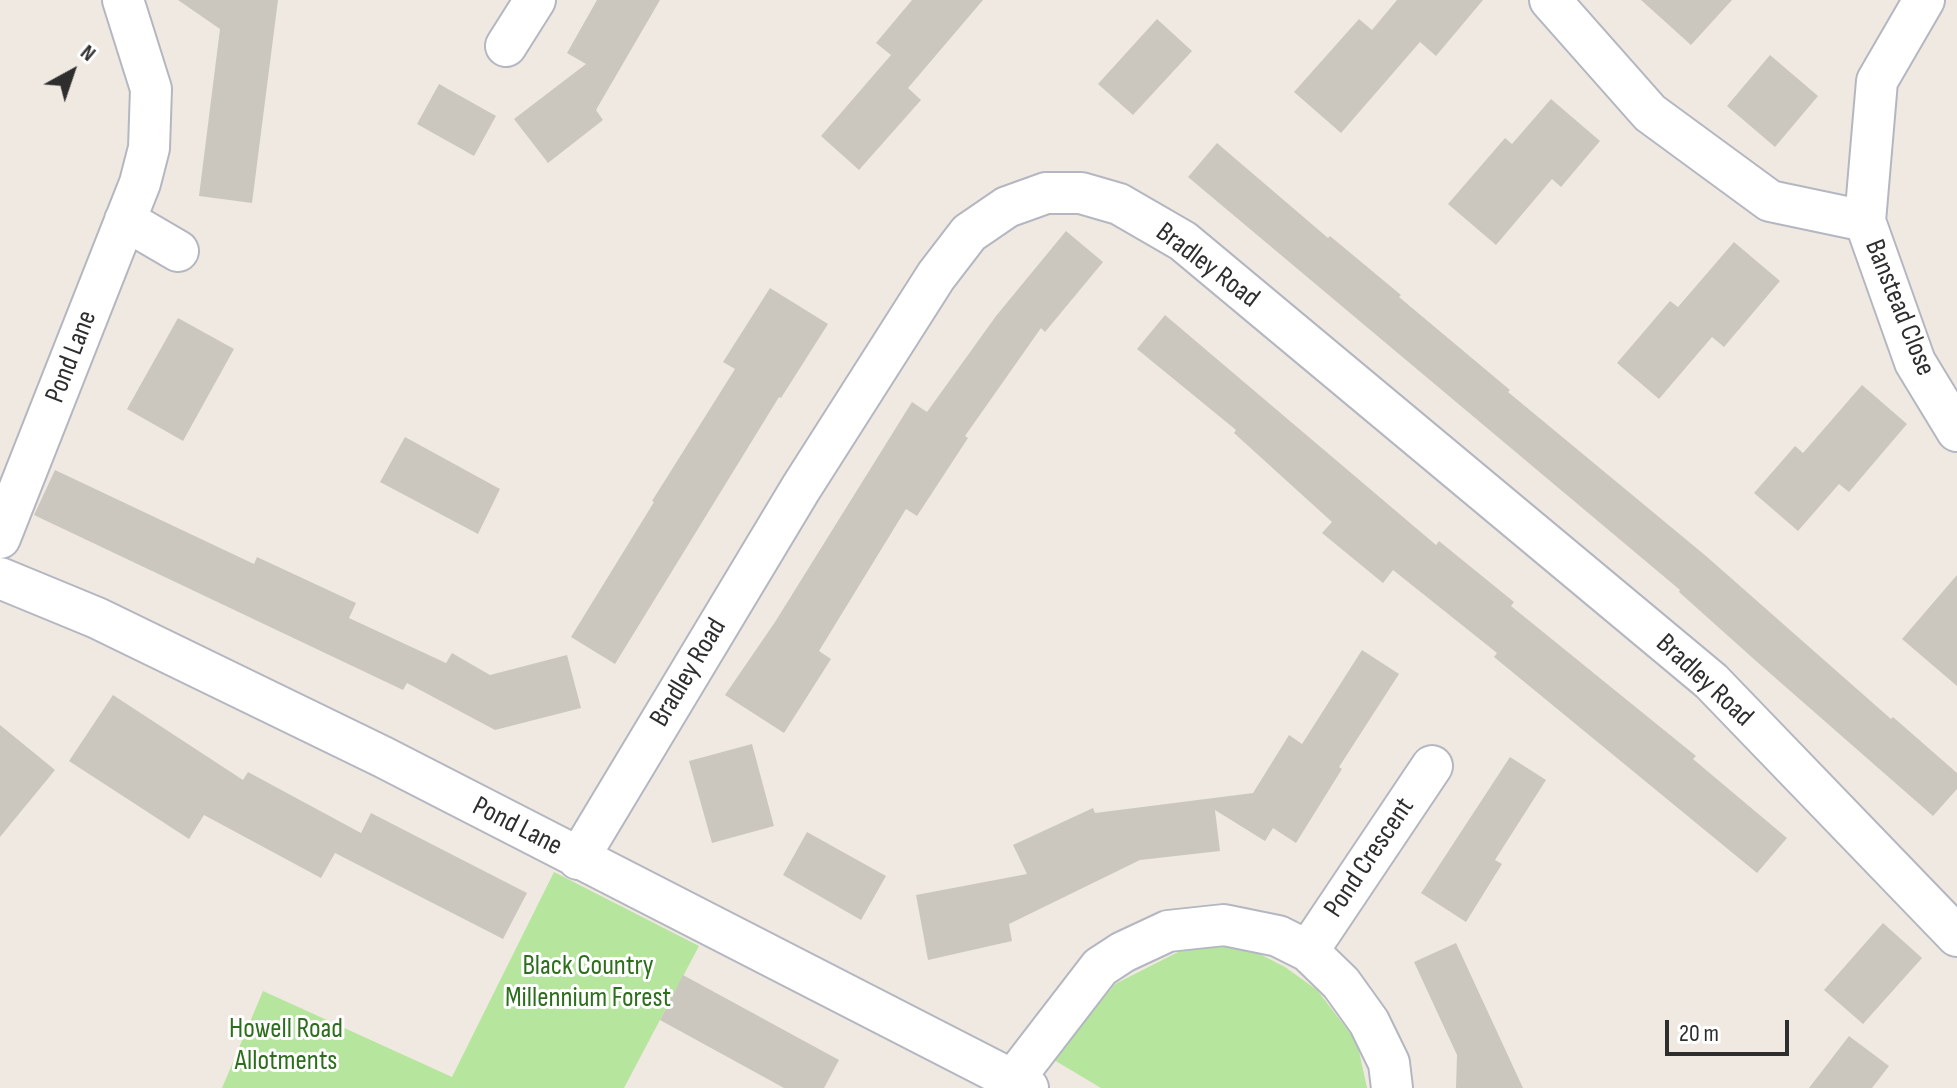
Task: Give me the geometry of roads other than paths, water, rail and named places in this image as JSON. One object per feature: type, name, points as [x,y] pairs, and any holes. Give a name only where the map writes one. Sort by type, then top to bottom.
[{"type":"street","name":"Pond Lane","points":[[0,538],[140,183],[149,148],[151,89],[123,0]]},
{"type":"street","points":[[506,46],[535,0]]},
{"type":"street","points":[[1550,0],[1650,113],[1757,192],[1770,201],[1865,221]]},
{"type":"street","name":"Banstead Close","points":[[1924,0],[1877,81],[1865,221],[1915,362],[1957,431]]},
{"type":"street","name":"Bradley Road","points":[[578,859],[801,488],[936,276],[969,233],[1007,207],[1046,193],[1081,193],[1119,204],[1183,241],[1698,671],[1957,936]]},
{"type":"street","points":[[125,220],[178,251]]},
{"type":"street","name":"Pond Lane","points":[[0,578],[97,618],[383,757],[1020,1084]]},
{"type":"street","name":"Pond Crescent","points":[[1308,951],[1432,766]]},
{"type":"street","points":[[1020,1084],[1100,967],[1123,952],[1168,931],[1224,925],[1278,936],[1308,951],[1341,983],[1369,1022],[1389,1063],[1392,1088]]},
{"type":"park label","name":"Black Country Millennium Forest","points":[[588,983]]},
{"type":"park label","name":"Howell Road Allotments","points":[[286,1046]]}]
